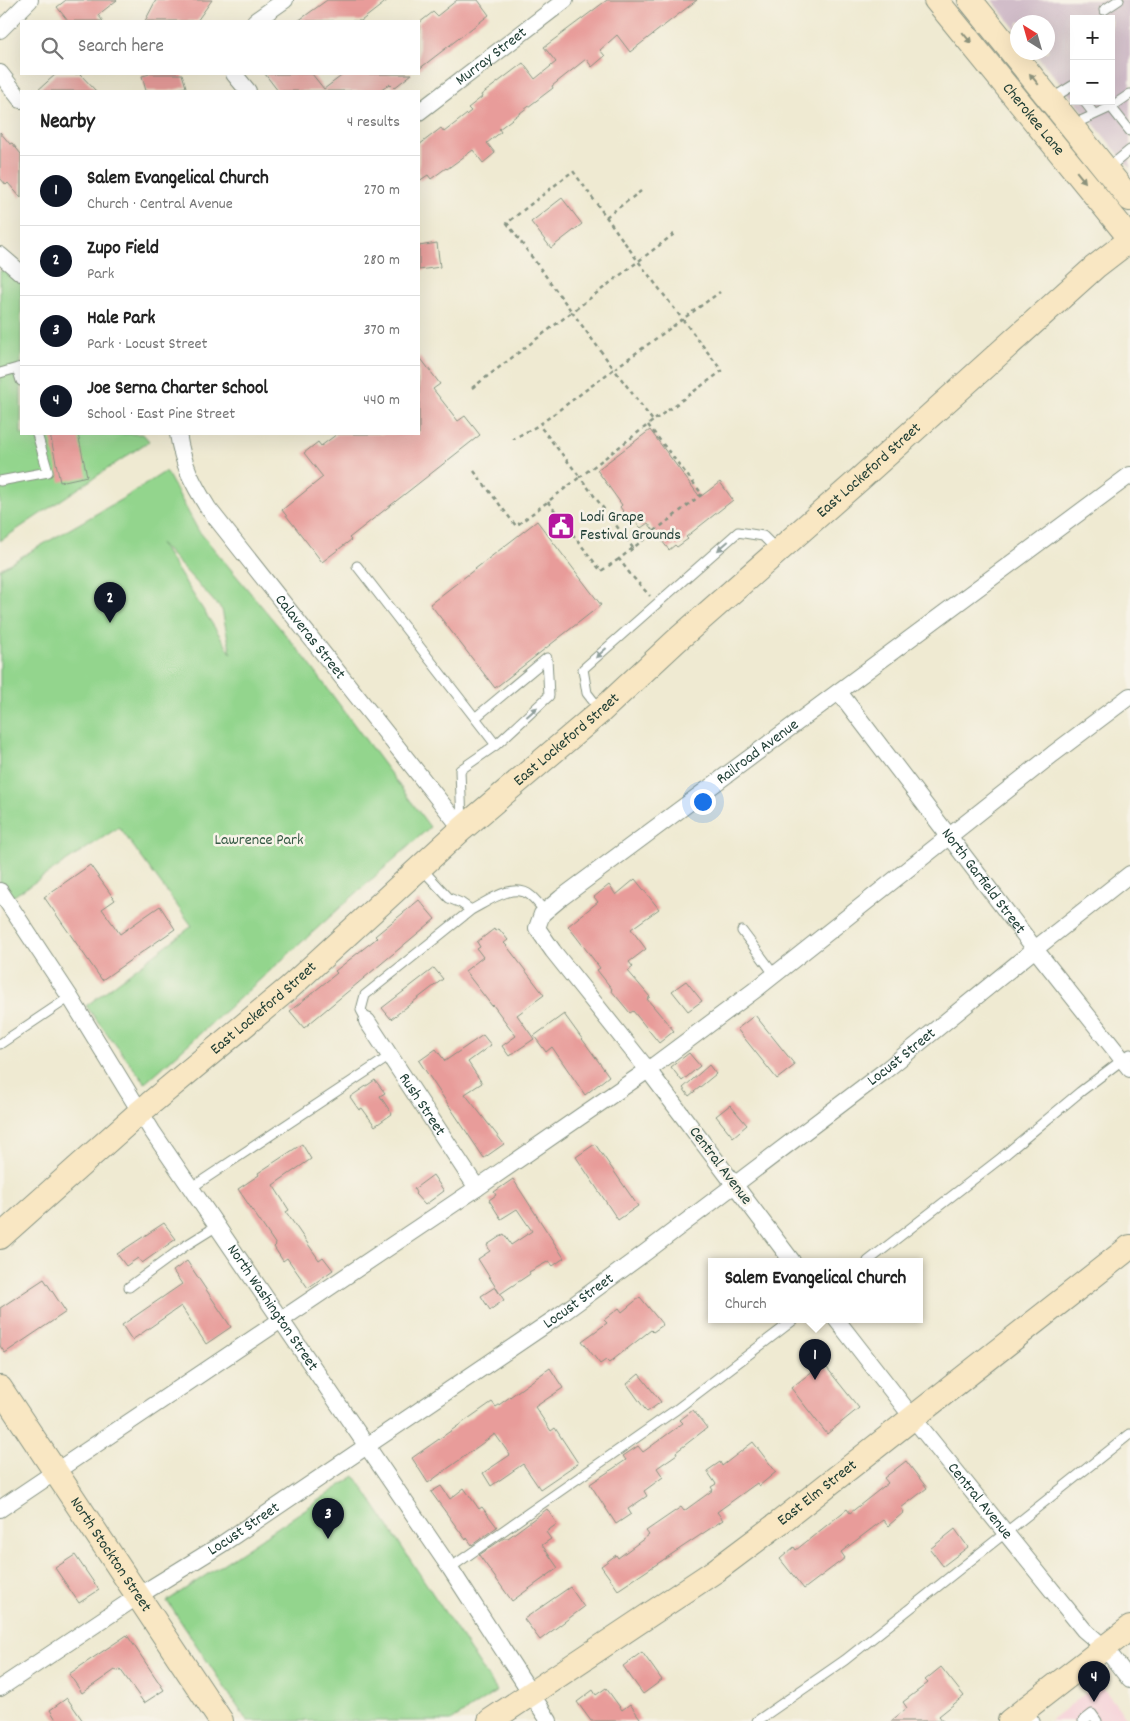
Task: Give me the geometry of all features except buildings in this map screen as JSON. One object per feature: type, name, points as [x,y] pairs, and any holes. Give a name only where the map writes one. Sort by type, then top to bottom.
[{"type":"street","points":[[0,30],[30,0]]},
{"type":"street","points":[[256,20],[285,0]]},
{"type":"street","name":"Murray Street","points":[[420,111],[564,0]]},
{"type":"street","name":"Cherokee Lane","points":[[936,0],[1130,239]]},
{"type":"street","name":"Cherokee Lane","points":[[970,0],[1130,199]]},
{"type":"street","points":[[0,73],[20,99]]},
{"type":"street","points":[[235,75],[247,90]]},
{"type":"street","name":"East Lockeford Street","points":[[0,1237],[140,1112],[289,988],[462,829],[601,711],[1095,267],[1130,239]]},
{"type":"street","points":[[2,258],[20,272]]},
{"type":"street","name":"Calaveras Street","points":[[178,435],[181,453],[190,479],[208,508],[462,829]]},
{"type":"street","name":"Railroad Avenue","points":[[545,911],[1130,475]]},
{"type":"street","name":"North Garfield Street","points":[[839,692],[1035,949],[1128,1061]]},
{"type":"street","points":[[0,1509],[477,1188],[648,1070],[775,975],[1053,754],[1130,696]]},
{"type":"street","name":"Locust Street","points":[[0,1688],[138,1596],[222,1544],[560,1315],[886,1070],[1130,874]]},
{"type":"street","name":"North Washington Street","points":[[0,891],[70,997],[140,1112],[450,1568],[549,1721]]},
{"type":"street","points":[[545,911],[537,928],[552,952],[648,1070]]},
{"type":"street","name":"Rush Street","points":[[367,1021],[477,1188]]},
{"type":"street","name":"Central Avenue","points":[[648,1070],[790,1258]]},
{"type":"street","name":"East Elm Street","points":[[490,1721],[715,1571],[1130,1247]]},
{"type":"street","name":"Central Avenue","points":[[839,1323],[912,1418],[1084,1630],[1104,1648],[1130,1680]]},
{"type":"street","name":"North Stockton Street","points":[[0,1388],[221,1721]]},
{"type":"street","points":[[1024,1717],[1060,1681],[1130,1628]]},
{"type":"lane","points":[[1104,10],[1119,0]]},
{"type":"lane","points":[[1050,99],[1070,87]]},
{"type":"lane","points":[[1071,126],[1111,107],[1130,94]]},
{"type":"lane","points":[[1087,105],[1094,114]]},
{"type":"lane","points":[[1111,107],[1130,131]]},
{"type":"lane","points":[[1106,169],[1130,150]]},
{"type":"lane","points":[[0,373],[19,367]]},
{"type":"lane","points":[[0,481],[48,472],[36,435]]},
{"type":"lane","points":[[601,711],[587,693],[583,670],[738,532],[763,536],[778,551]]},
{"type":"lane","points":[[357,566],[496,745]]},
{"type":"lane","points":[[462,829],[460,770],[496,745],[550,696],[548,658],[475,718]]},
{"type":"lane","points":[[421,868],[449,898],[471,910]]},
{"type":"lane","points":[[367,1021],[361,1010],[365,994],[471,910],[506,892],[518,890],[530,895],[545,911]]},
{"type":"lane","points":[[742,931],[775,975]]},
{"type":"lane","points":[[0,1044],[70,997]]},
{"type":"lane","points":[[191,1188],[390,1056]]},
{"type":"lane","points":[[872,1258],[1001,1158],[1080,1092],[1128,1061]]},
{"type":"lane","points":[[129,1287],[178,1251],[217,1226]]},
{"type":"lane","points":[[450,1568],[677,1409],[790,1323]]},
{"type":"lane","points":[[757,1721],[845,1660],[1130,1434]]},
{"type":"lane","points":[[1083,1721],[1092,1714],[1097,1721]]},
{"type":"path","points":[[474,471],[516,526],[653,421],[722,371],[638,261],[573,171],[507,222],[653,421]]},
{"type":"path","points":[[606,217],[641,191]]},
{"type":"path","points":[[472,388],[674,234]]},
{"type":"path","points":[[513,439],[539,425],[614,368],[720,292]]},
{"type":"path","points":[[539,425],[633,548]]},
{"type":"path","points":[[548,502],[601,571],[619,559],[702,494],[648,426]]},
{"type":"path","points":[[619,559],[631,575],[658,603]]},
{"type":"shaded area","points":[[992,0],[1130,0],[1130,168],[1078,105],[1115,105],[1115,15],[1070,15],[1070,95],[1041,60],[1055,60],[1055,15],[1010,15],[1010,22]]},
{"type":"shaded area","points":[[1099,1683],[1129,1721],[1049,1721]]},
{"type":"green space","points":[[15,268],[20,276],[20,435],[144,435],[149,441],[0,541],[0,271]]},
{"type":"green space","name":"Lawrence Park","points":[[166,471],[198,530],[305,658],[430,827],[145,1083],[86,1006],[192,926],[119,827],[6,901],[0,892],[0,569],[129,495]],"holes":[[[160,543],[222,610],[231,653]]]},
{"type":"green space","points":[[355,1476],[497,1691],[451,1721],[247,1721],[167,1601]]},
{"type":"place","name":"Lodi Grape Festival Grounds","points":[[561,526]]},
{"type":"place","name":"Zupo Field","points":[[110,623]]},
{"type":"place","name":"Salem Evangelical Church","points":[[815,1380]]},
{"type":"place","name":"Hale Park","points":[[328,1539]]},
{"type":"place","name":"Joe Serna Charter School","points":[[1094,1702]]}]
